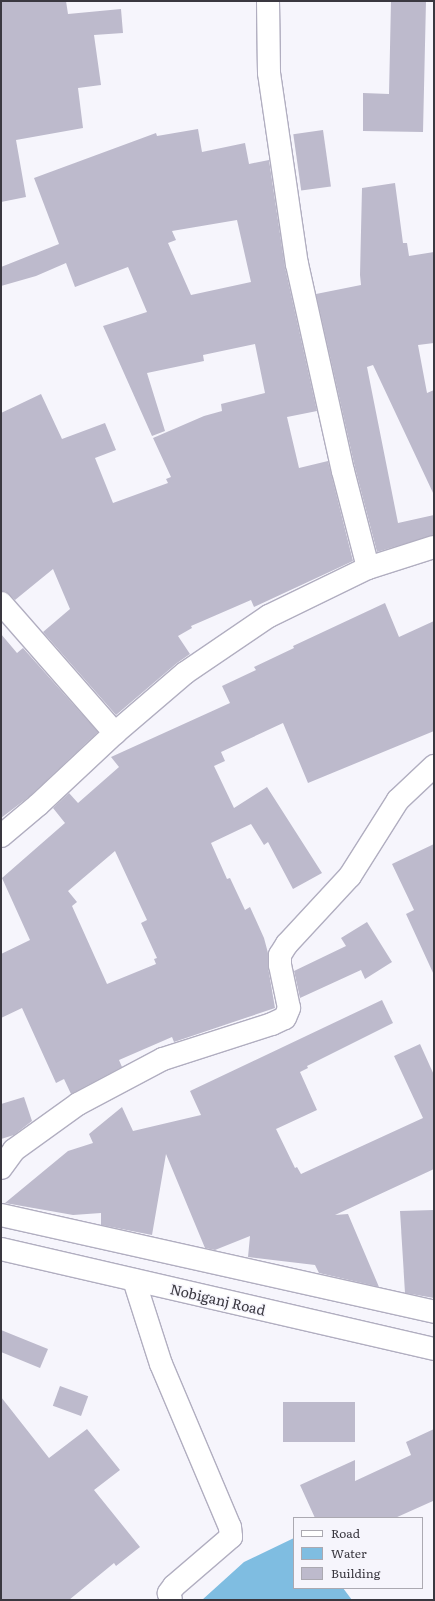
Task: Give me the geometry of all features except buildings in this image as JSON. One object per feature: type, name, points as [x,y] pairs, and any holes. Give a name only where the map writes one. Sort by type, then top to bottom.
[{"type":"street","points":[[268,1],[269,73],[297,264],[343,471],[368,568]]},
{"type":"street","points":[[1,836],[38,805],[115,733],[185,673],[269,616],[368,568],[434,547]]},
{"type":"street","points":[[1,603],[115,733]]},
{"type":"street","points":[[1,1168],[14,1150],[78,1104],[163,1059],[272,1024],[285,1018],[289,1008],[280,965],[280,955],[286,944],[350,876],[398,800],[434,766]]},
{"type":"street","points":[[1,1215],[434,1312]]},
{"type":"street","name":"Nobiganj Road","points":[[1,1250],[434,1349]]},
{"type":"street","points":[[134,1280],[161,1364],[230,1527],[231,1537],[174,1586],[169,1593],[171,1600]]},
{"type":"water","points":[[293,1538],[293,1589],[344,1589],[352,1600],[202,1600],[244,1562]]}]
